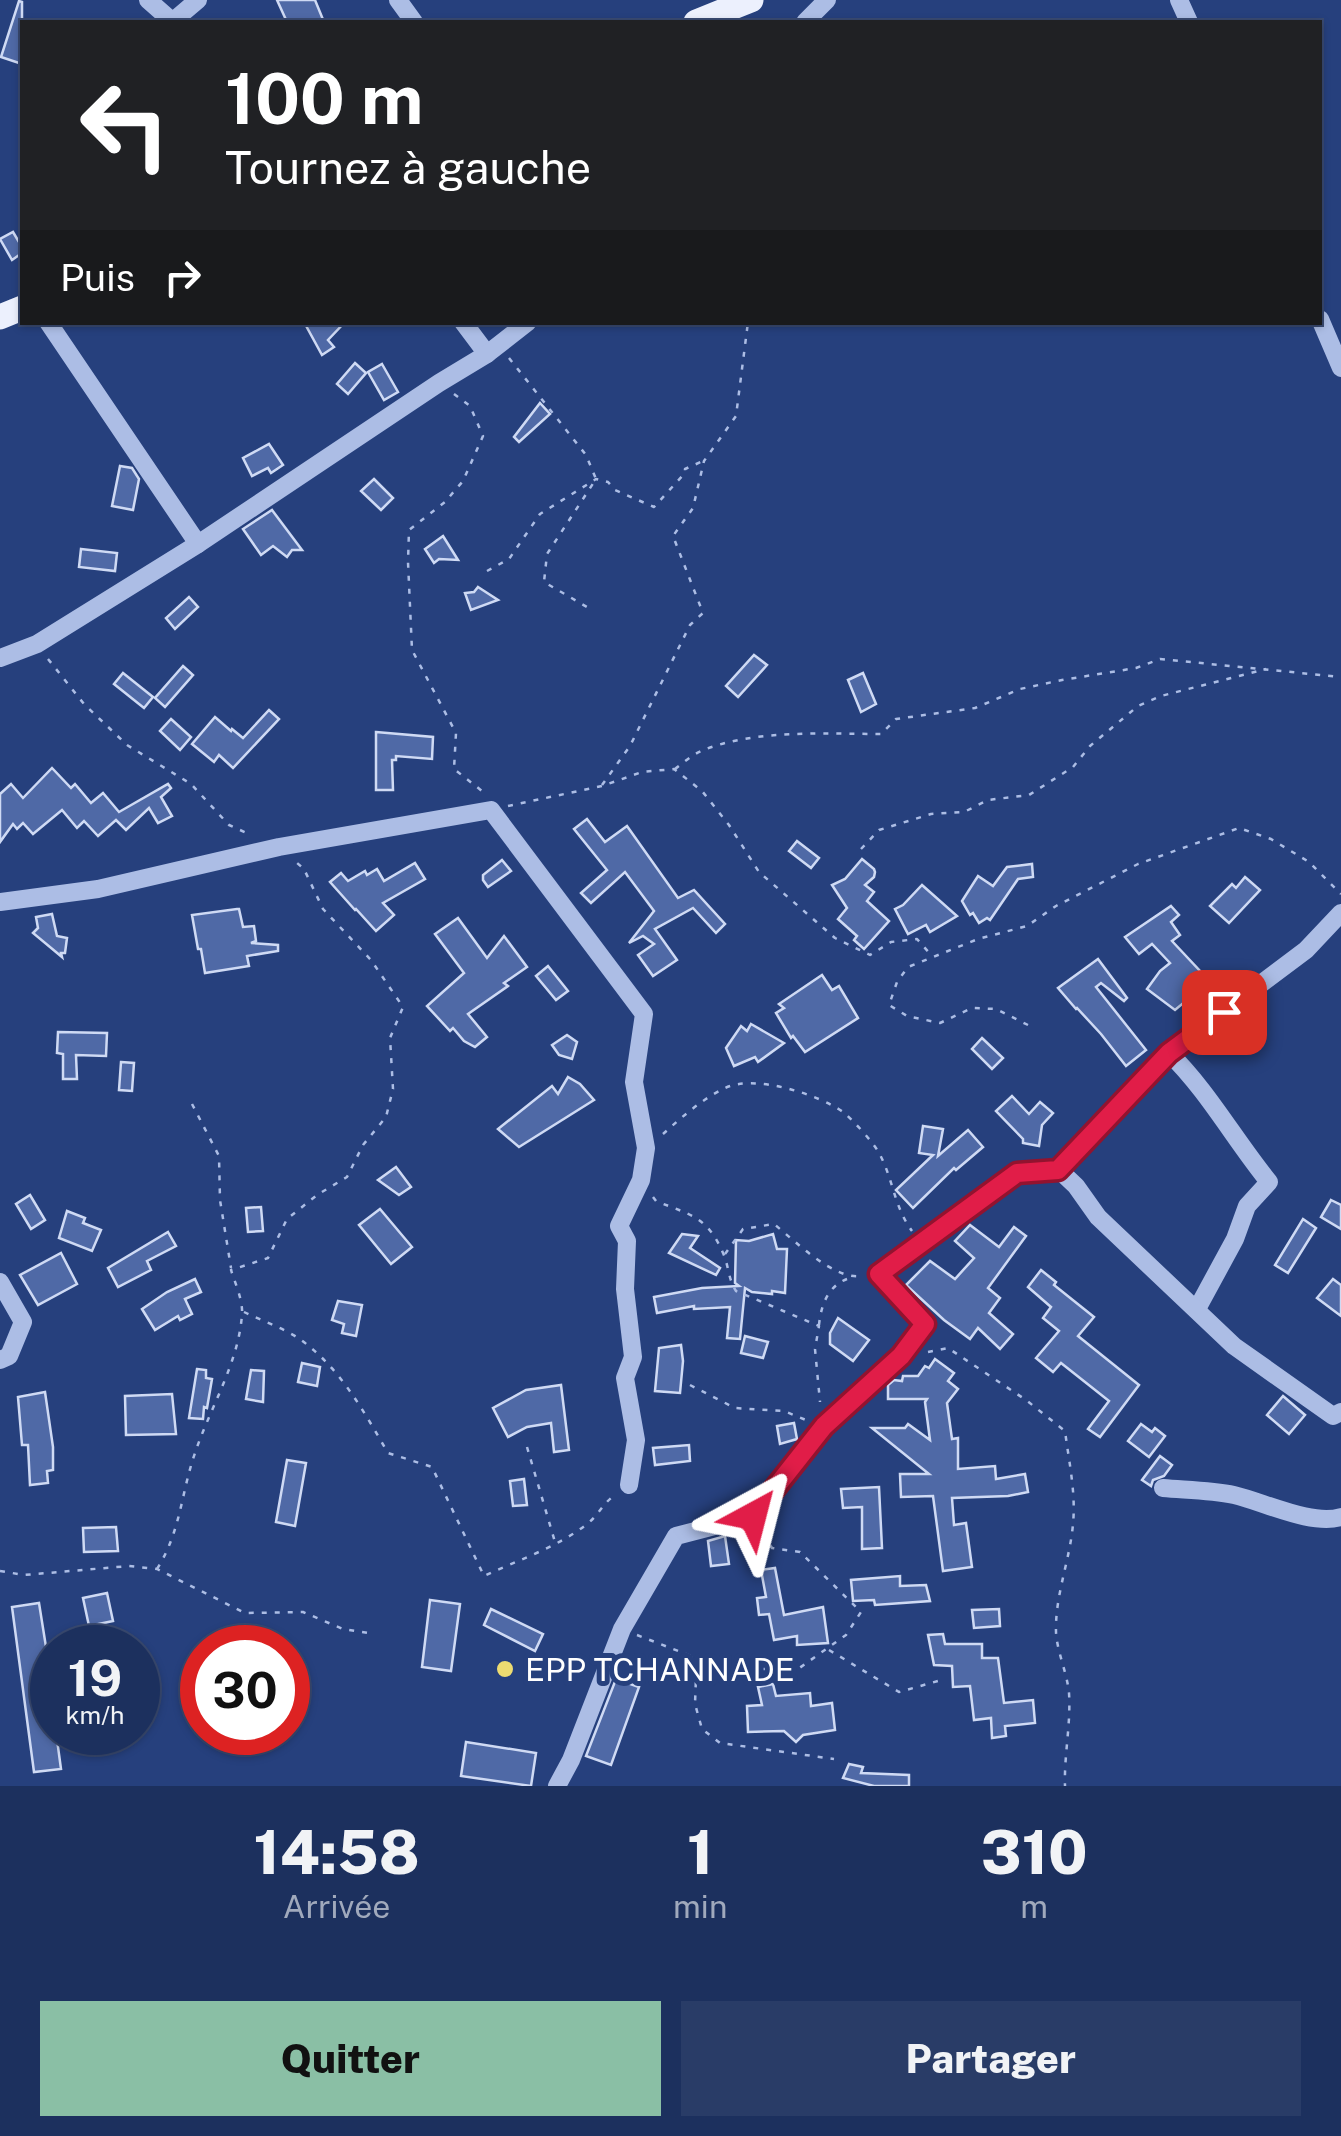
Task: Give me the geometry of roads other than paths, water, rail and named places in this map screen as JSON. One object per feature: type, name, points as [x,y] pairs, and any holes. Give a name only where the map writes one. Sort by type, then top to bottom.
[{"type":"main road","points":[[701,20],[751,0]]},
{"type":"street","points":[[148,0],[170,20]]},
{"type":"street","points":[[174,20],[198,0]]},
{"type":"street","points":[[807,20],[827,0]]},
{"type":"street","points":[[1322,324],[1341,368]]},
{"type":"street","points":[[50,325],[198,544]]},
{"type":"street","points":[[467,325],[493,350]]},
{"type":"street","points":[[0,658],[36,644],[198,544],[493,350],[524,325]]},
{"type":"street","points":[[0,902],[98,889],[279,847],[491,810],[644,1014],[634,1082],[646,1148],[641,1180],[619,1226],[627,1241],[625,1289],[633,1357],[626,1378],[636,1440],[629,1486]]},
{"type":"street","points":[[557,1786],[571,1760],[622,1628],[676,1536],[753,1516],[824,1426],[901,1356],[925,1324],[879,1274],[1017,1173],[1058,1170],[1169,1053],[1306,950],[1341,913]]},
{"type":"street","points":[[1169,1053],[1195,1078],[1269,1182],[1247,1206],[1235,1239],[1198,1309]]},
{"type":"street","points":[[1058,1170],[1076,1186],[1098,1217],[1234,1346],[1334,1416],[1341,1412]]},
{"type":"street","points":[[0,1282],[23,1322],[9,1356],[0,1360]]},
{"type":"street","points":[[1163,1488],[1230,1494],[1310,1519],[1341,1517]]},
{"type":"place","name":"EPP TCHANNADE","points":[[505,1669]]}]
